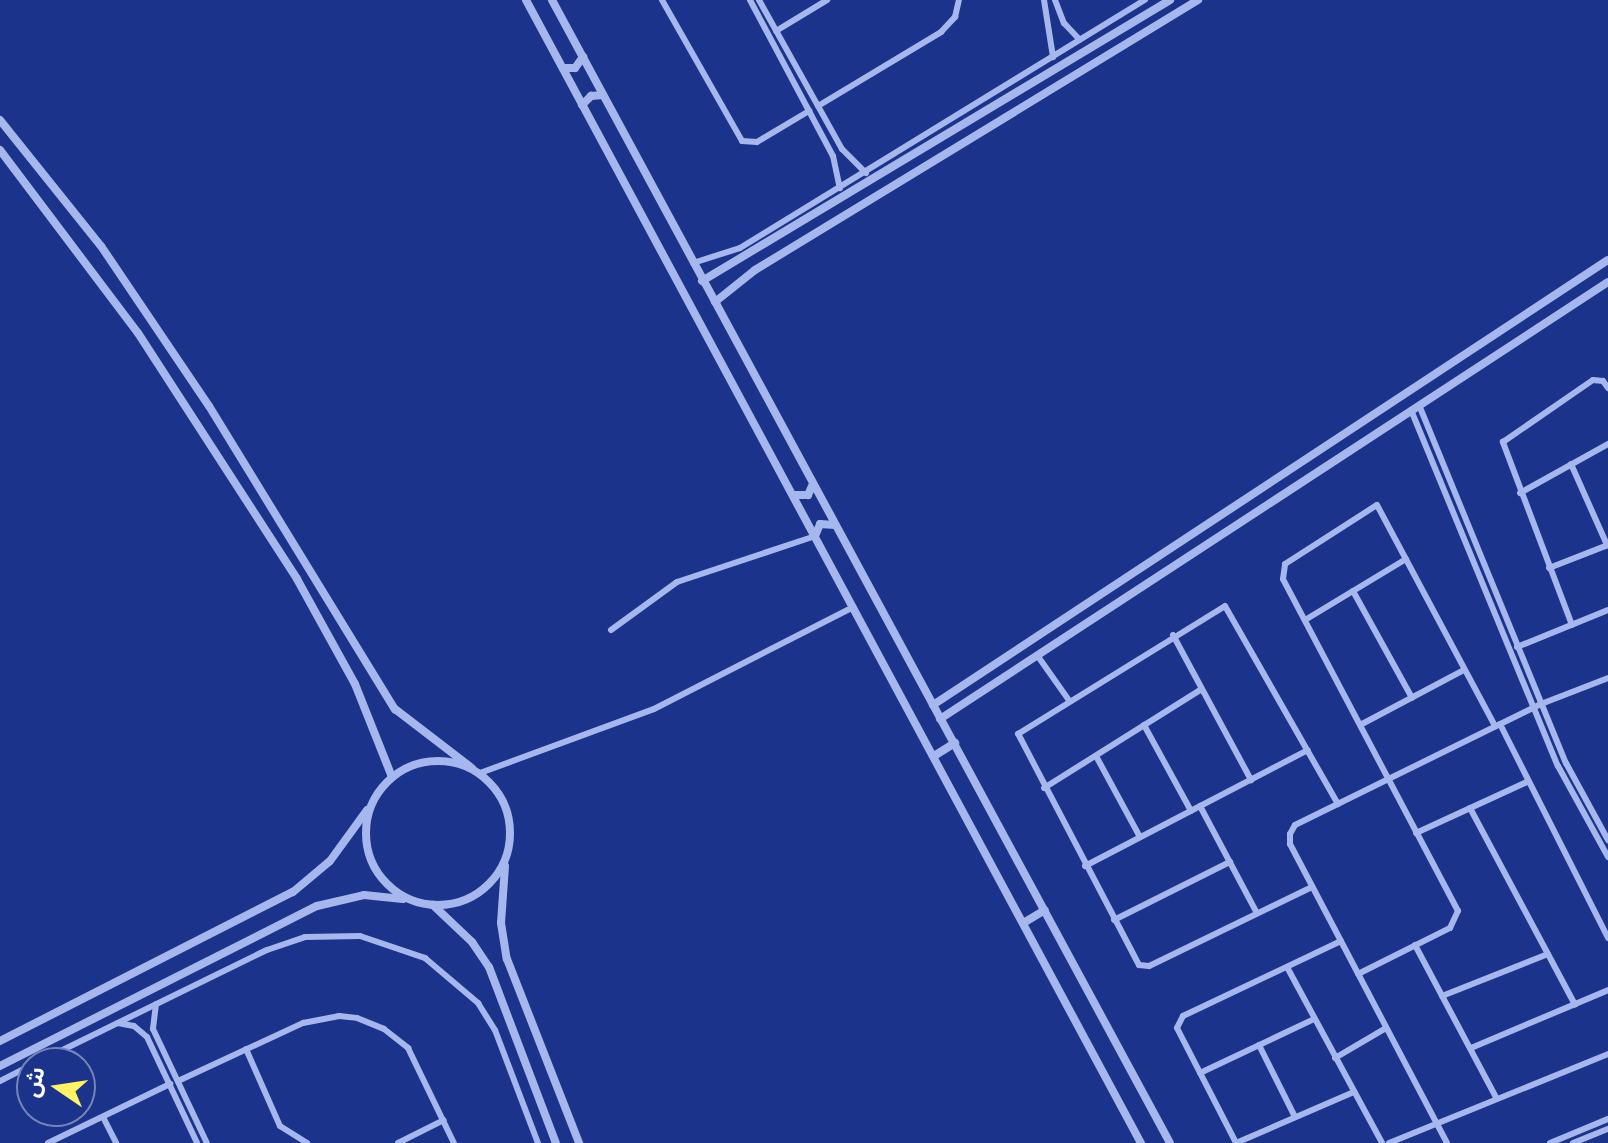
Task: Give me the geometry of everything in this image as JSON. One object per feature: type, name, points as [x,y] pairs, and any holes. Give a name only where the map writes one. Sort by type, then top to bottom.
[{"type":"street","points":[[526,0],[1025,922],[1141,1143]]},
{"type":"street","points":[[552,0],[1170,1143]]},
{"type":"street","points":[[662,0],[742,141],[757,142],[809,111]]},
{"type":"street","points":[[750,0],[833,156],[840,188]]},
{"type":"street","points":[[759,0],[846,156],[866,173]]},
{"type":"street","points":[[776,31],[827,0]]},
{"type":"street","points":[[818,106],[941,32],[955,17],[959,0]]},
{"type":"street","points":[[1044,0],[1053,57]]},
{"type":"street","points":[[1055,0],[1064,23],[1080,40]]},
{"type":"street","points":[[693,263],[740,248],[1145,0]]},
{"type":"street","points":[[702,281],[1170,0]]},
{"type":"street","points":[[715,302],[755,270],[1198,0]]},
{"type":"street","points":[[563,68],[575,68],[583,57]]},
{"type":"street","points":[[1049,74],[1057,87]]},
{"type":"street","points":[[582,105],[591,96],[603,95]]},
{"type":"street","points":[[0,120],[101,246],[209,406],[395,709],[476,770],[507,811],[501,923],[520,990],[579,1143]]},
{"type":"street","points":[[0,150],[138,333],[297,579],[355,684],[392,777]]},
{"type":"street","points":[[933,705],[1608,260]]},
{"type":"street","points":[[940,719],[1608,282]]},
{"type":"street","points":[[1556,294],[1565,309]]},
{"type":"street","points":[[1572,625],[1503,447],[1505,437],[1593,380],[1603,381],[1608,388]]},
{"type":"street","points":[[1415,408],[1541,704],[1608,840]]},
{"type":"street","points":[[1415,408],[1533,708],[1608,857]]},
{"type":"street","points":[[1520,493],[1608,444]]},
{"type":"street","points":[[1549,568],[1608,545],[1571,464]]},
{"type":"street","points":[[1284,473],[1293,487]]},
{"type":"street","points":[[793,495],[808,495],[813,484]]},
{"type":"street","points":[[1358,974],[1450,928],[1458,916],[1390,778],[1305,620],[1283,568],[1372,505],[1378,507],[1464,670],[1529,781],[1608,938]]},
{"type":"street","points":[[611,630],[677,582],[815,536],[820,524],[836,525]]},
{"type":"street","points":[[1305,620],[1406,559]]},
{"type":"street","points":[[1353,591],[1412,698]]},
{"type":"street","points":[[0,1041],[293,892],[330,861],[392,777],[426,761],[476,770],[654,709],[853,607]]},
{"type":"street","points":[[1312,887],[1144,967],[1136,962],[1018,734],[1068,699],[1219,607],[1232,609],[1338,804]]},
{"type":"street","points":[[1517,647],[1608,610]]},
{"type":"street","points":[[1173,635],[1251,780]]},
{"type":"street","points":[[1037,655],[1068,699]]},
{"type":"street","points":[[1362,724],[1464,670]]},
{"type":"street","points":[[1447,1143],[1290,844],[1290,834],[1295,825],[1497,725],[1608,678]]},
{"type":"street","points":[[1044,788],[1202,689]]},
{"type":"street","points":[[1144,725],[1191,811]]},
{"type":"street","points":[[934,756],[955,743]]},
{"type":"street","points":[[1085,866],[1308,750]]},
{"type":"street","points":[[1096,756],[1140,837]]},
{"type":"street","points":[[1416,833],[1529,781]]},
{"type":"street","points":[[374,799],[366,826],[373,863],[390,886],[414,901]]},
{"type":"street","points":[[1200,806],[1257,913]]},
{"type":"street","points":[[1470,808],[1575,1005]]},
{"type":"street","points":[[0,1066],[317,906],[364,895],[432,905],[477,894],[506,857]]},
{"type":"street","points":[[1114,920],[1230,862]]},
{"type":"street","points":[[432,905],[481,954],[501,997],[556,1143]]},
{"type":"street","points":[[1025,922],[1045,910]]},
{"type":"street","points":[[69,1047],[267,950],[305,937],[360,936],[399,946],[436,966],[478,1003],[495,1030],[538,1143]]},
{"type":"street","points":[[1341,941],[1180,1019],[1178,1032],[1236,1143],[1354,1092]]},
{"type":"street","points":[[1415,945],[1497,1099]]},
{"type":"street","points":[[1442,996],[1548,954]]},
{"type":"street","points":[[1287,967],[1382,1143]]},
{"type":"street","points":[[501,997],[520,990]]},
{"type":"street","points":[[1471,1048],[1608,990]]},
{"type":"street","points":[[156,1004],[153,1029],[207,1143]]},
{"type":"street","points":[[178,1081],[316,1019],[339,1016],[371,1023],[408,1048],[454,1143]]},
{"type":"street","points":[[1200,1073],[1314,1019]]},
{"type":"street","points":[[118,1023],[143,1032],[197,1143]]},
{"type":"street","points":[[1335,1058],[1386,1028]]},
{"type":"street","points":[[1259,1045],[1295,1117]]},
{"type":"street","points":[[246,1049],[280,1126],[307,1143]]},
{"type":"street","points":[[1389,1143],[1608,1054]]},
{"type":"street","points":[[48,1143],[170,1084]]},
{"type":"street","points":[[103,1117],[116,1143]]},
{"type":"street","points":[[1550,1143],[1608,1119]]},
{"type":"street","points":[[398,1143],[444,1120]]},
{"type":"street","points":[[1573,1143],[1608,1129]]}]
